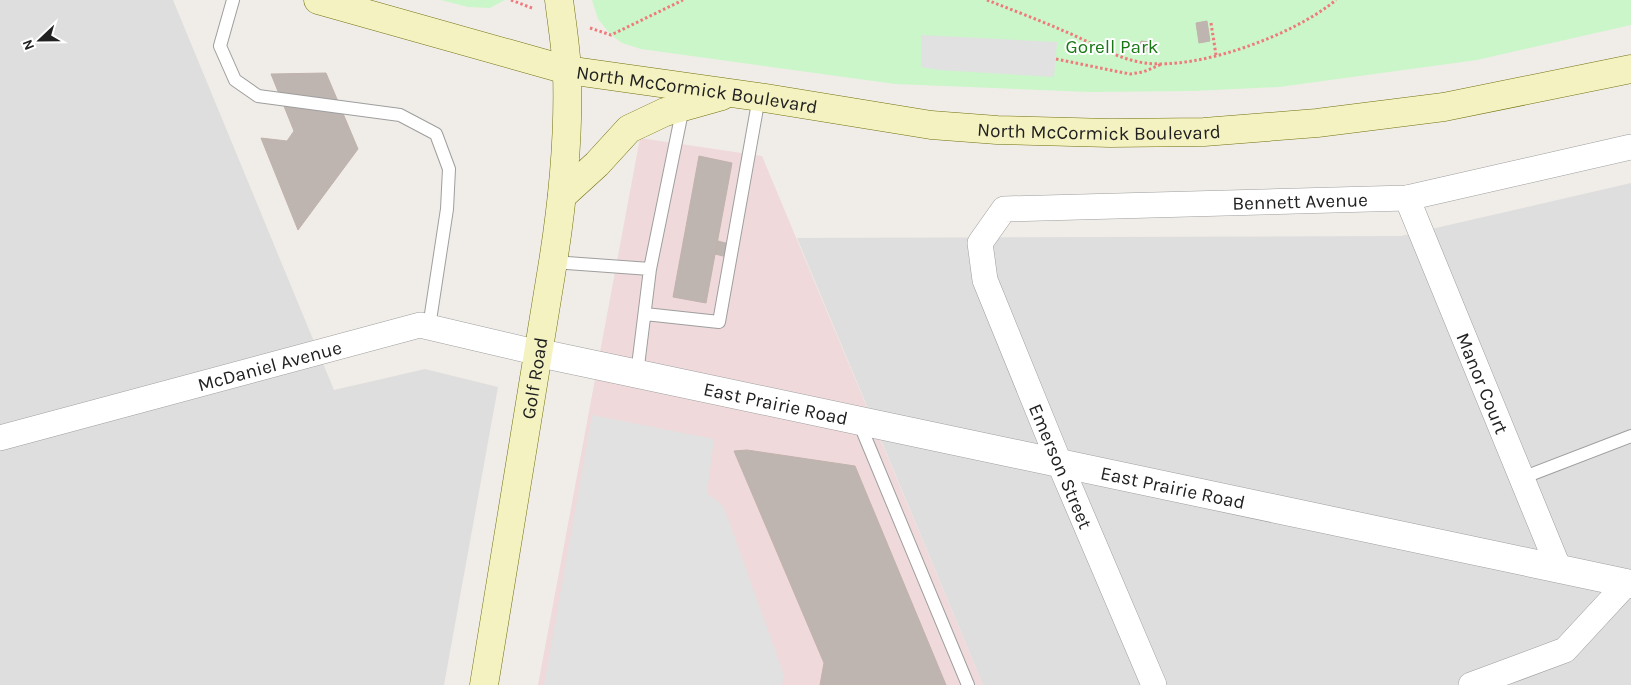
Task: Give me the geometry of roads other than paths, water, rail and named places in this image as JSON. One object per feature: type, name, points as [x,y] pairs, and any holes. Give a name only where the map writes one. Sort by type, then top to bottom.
[{"type":"main road","name":"North McCormick Boulevard","points":[[318,0],[567,70],[685,97],[732,94],[931,125],[997,130],[1110,133],[1204,132],[1317,124],[1444,108],[1631,69]]},
{"type":"main road","points":[[559,0],[567,70]]},
{"type":"main road","name":"Golf Road","points":[[484,685],[539,353],[562,196],[567,116],[567,70]]},
{"type":"main road","points":[[562,196],[629,129],[665,112],[685,97]]},
{"type":"street","name":"Bennett Avenue","points":[[980,243],[1004,209],[1407,198],[1631,147]]},
{"type":"street","name":"Manor Court","points":[[1407,198],[1559,569]]},
{"type":"street","name":"Emerson Street","points":[[980,243],[985,280],[1059,462],[1154,685]]},
{"type":"street","name":"McDaniel Avenue","points":[[0,438],[420,325],[539,353]]},
{"type":"street","name":"East Prairie Road","points":[[539,353],[1629,584]]},
{"type":"street","points":[[1472,685],[1565,650],[1629,584]]},
{"type":"lane","points":[[232,0],[220,46],[235,80],[258,96],[400,115],[436,134],[449,169],[447,209],[429,327]]},
{"type":"lane","points":[[637,374],[650,269],[685,97]]},
{"type":"lane","points":[[645,314],[719,322],[759,97]]},
{"type":"lane","points":[[553,262],[650,269]]},
{"type":"lane","points":[[858,420],[968,685]]},
{"type":"lane","points":[[1522,478],[1631,436]]},
{"type":"park label","name":"Gorell Park","points":[[1112,46]]}]
